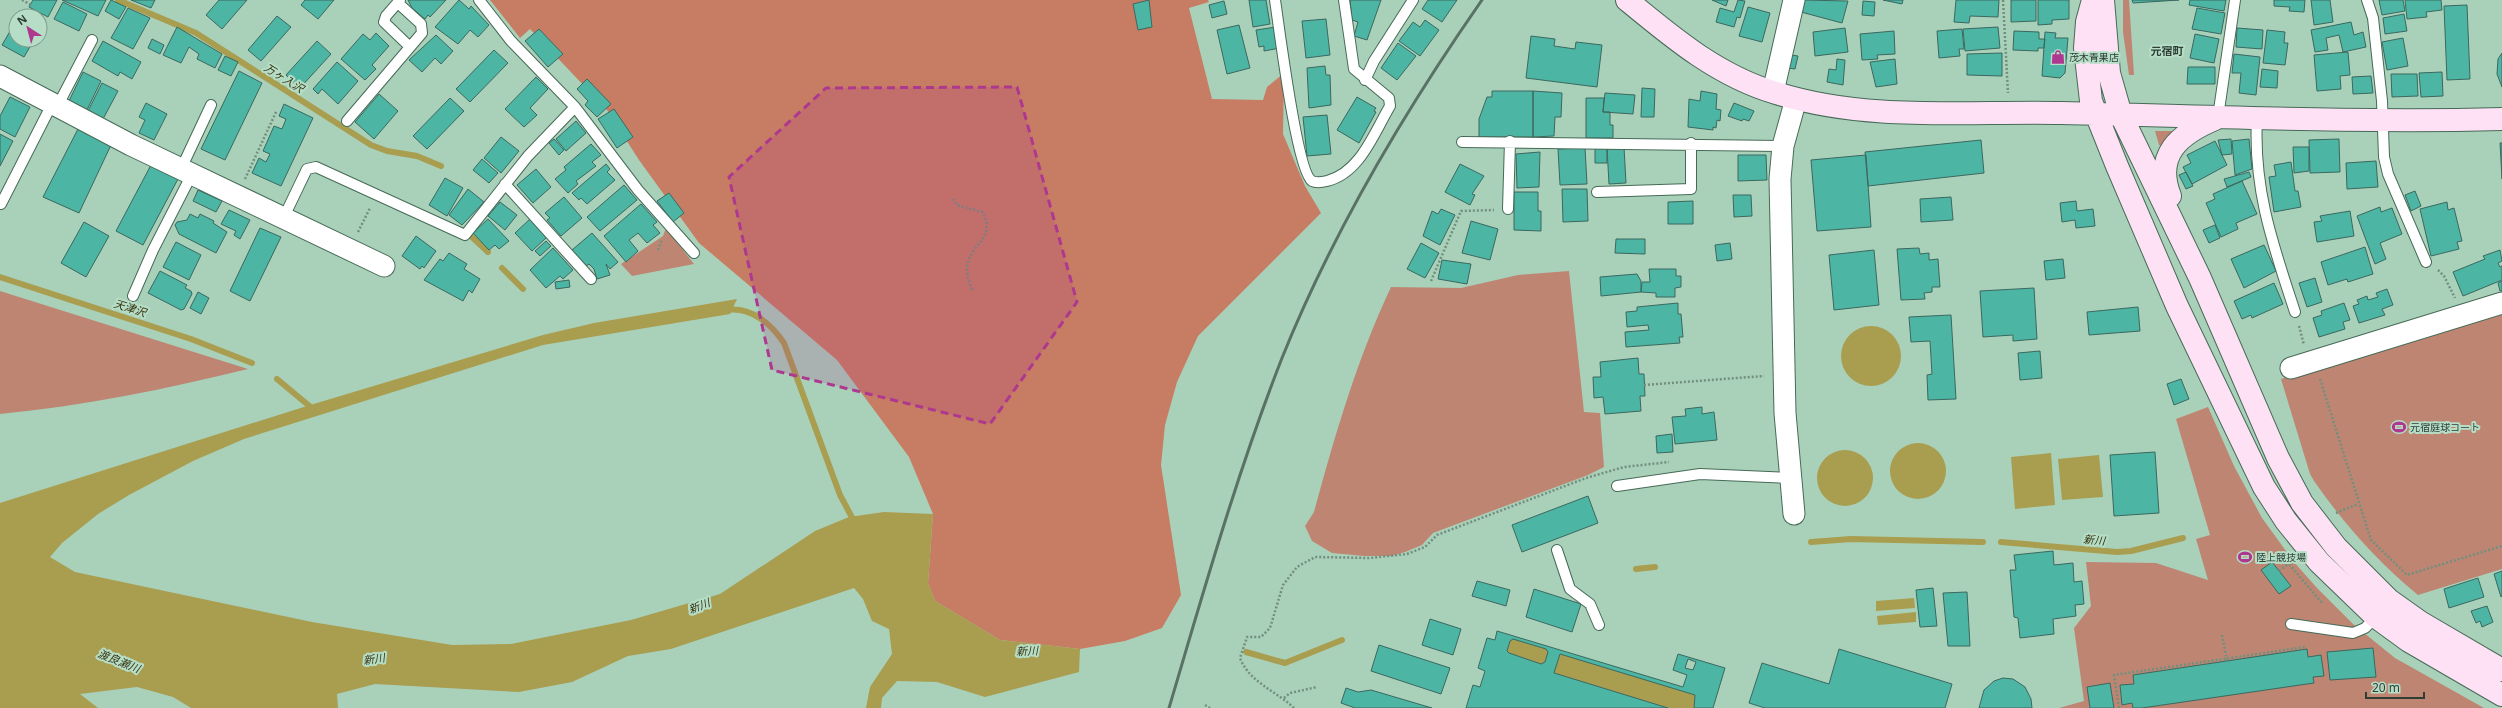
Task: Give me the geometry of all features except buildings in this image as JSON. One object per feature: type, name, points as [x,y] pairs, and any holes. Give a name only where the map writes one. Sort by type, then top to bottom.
[{"type":"street","points":[[1627,0],[1694,53],[1736,77],[1773,92],[1796,99],[1826,105],[1887,112],[2096,114],[2257,118],[2502,119]]},
{"type":"street","points":[[1773,92],[1793,0]]},
{"type":"street","points":[[2093,0],[2087,22],[2086,48],[2091,101],[2177,306],[2264,487],[2286,521],[2318,562],[2376,617],[2409,641],[2502,695]]},
{"type":"street","points":[[2103,0],[2109,73],[2121,115],[2200,278],[2278,458],[2298,496],[2317,525],[2336,547],[2390,600],[2420,622],[2502,670]]},
{"type":"street","points":[[0,76],[186,172],[384,266]]},
{"type":"street","points":[[1794,514],[1790,478],[1784,383],[1780,180],[1783,146],[1796,99]]},
{"type":"street","points":[[2200,278],[2185,231],[2167,189],[2164,173],[2168,155],[2179,138],[2194,128],[2218,117]]},
{"type":"street","points":[[2292,368],[2502,303]]},
{"type":"lane","points":[[479,0],[511,41],[575,107],[638,190],[694,254]]},
{"type":"lane","points":[[1275,0],[1299,150],[1309,178],[1314,182],[1332,180],[1352,168],[1361,157],[1390,106],[1389,98],[1365,80],[1354,69],[1352,64],[1344,0]]},
{"type":"lane","points":[[1365,80],[1374,61],[1412,0]]},
{"type":"lane","points":[[2218,117],[2235,0]]},
{"type":"lane","points":[[2367,0],[2373,18],[2384,157],[2388,174],[2426,262]]},
{"type":"lane","points":[[347,120],[410,47],[422,32],[422,27],[399,1],[386,16],[384,22],[410,47]]},
{"type":"lane","points":[[2,204],[54,105],[92,40]]},
{"type":"lane","points":[[133,296],[186,172],[211,105]]},
{"type":"lane","points":[[283,219],[307,170],[312,167],[316,167],[465,234],[505,184],[575,107]]},
{"type":"lane","points":[[2257,118],[2261,197],[2267,226],[2296,315]]},
{"type":"lane","points":[[1462,142],[1691,143],[1783,146]]},
{"type":"lane","points":[[1508,209],[1510,142]]},
{"type":"lane","points":[[1597,192],[1691,189],[1691,143]]},
{"type":"lane","points":[[505,184],[591,279]]},
{"type":"lane","points":[[1617,486],[1700,474],[1790,478]]},
{"type":"lane","points":[[1557,550],[1570,589],[1590,604],[1599,624]]},
{"type":"lane","points":[[2291,624],[2353,633],[2361,631],[2376,617],[2390,600]]},
{"type":"path","points":[[22,0],[31,5]]},
{"type":"path","points":[[2003,0],[2008,95]]},
{"type":"path","points":[[237,196],[277,110]]},
{"type":"path","points":[[349,250],[366,214],[374,204],[386,199]]},
{"type":"path","points":[[953,199],[957,205],[982,212],[988,226],[984,238],[971,252],[967,266],[969,282],[973,291]]},
{"type":"path","points":[[1431,281],[1461,211],[1508,209]]},
{"type":"path","points":[[2435,268],[2444,276],[2452,288]]},
{"type":"path","points":[[2296,315],[2304,347]]},
{"type":"path","points":[[2318,376],[2324,387],[2322,390],[2371,540],[2407,576],[2502,546]]},
{"type":"path","points":[[1644,385],[1761,377]]},
{"type":"path","points":[[1294,708],[1284,698],[1250,674],[1240,658],[1247,637],[1261,637],[1270,628],[1283,585],[1297,568],[1315,557],[1370,558],[1407,554],[1425,547],[1437,535],[1586,478],[1624,467],[1675,461]]},
{"type":"path","points":[[2336,513],[2358,504]]},
{"type":"path","points":[[2286,552],[2282,556],[2323,604]]},
{"type":"path","points":[[2279,571],[2288,564]]},
{"type":"path","points":[[2222,635],[2227,659]]},
{"type":"path","points":[[2119,708],[2114,675],[2305,647]]},
{"type":"path","points":[[1284,698],[1290,693],[1317,687]]},
{"type":"path","points":[[1205,705],[1210,708]]},
{"type":"highlighted area","points":[[1017,87],[1077,302],[990,424],[772,370],[729,177],[826,88]]},
{"type":"shaded area","points":[[490,0],[1208,0],[1209,2],[1189,8],[1212,99],[1263,100],[1267,87],[1284,73],[1283,134],[1305,186],[1321,213],[1198,336],[1177,382],[1165,425],[1161,465],[1181,595],[1162,628],[1125,641],[1080,649],[1000,640],[935,601],[928,583],[933,514],[909,457],[837,360],[699,243],[639,160],[607,110],[530,29],[520,38]]},
{"type":"shaded area","points":[[2123,0],[2129,0],[2134,75],[2129,75],[2123,32]]},
{"type":"shaded area","points":[[2155,131],[2178,131],[2164,148],[2159,145]]},
{"type":"shaded area","points":[[666,228],[694,264],[632,276],[621,264],[663,236]]},
{"type":"shaded area","points":[[1569,271],[1584,412],[1600,413],[1604,467],[1588,475],[1433,533],[1422,545],[1392,556],[1364,556],[1332,553],[1312,541],[1305,526],[1314,512],[1330,454],[1357,370],[1391,287],[1461,288],[1518,275]]},
{"type":"shaded area","points":[[0,291],[248,369],[94,402],[0,414]]},
{"type":"shaded area","name":"元宿庭球コート","points":[[2502,309],[2502,569],[2418,595],[2389,569],[2349,527],[2314,481],[2310,474],[2281,379]]},
{"type":"shaded area","name":"陸上競技場","points":[[2208,407],[2234,466],[2262,518],[2294,562],[2317,588],[2353,624],[2395,658],[2484,708],[2059,708],[2084,701],[2074,628],[2091,606],[2086,562],[2156,563],[2208,580],[2196,539],[2210,535],[2176,419]]},
{"type":"water","name":"渡良瀬川","points":[[737,299],[730,314],[543,345],[244,439],[193,461],[129,495],[98,514],[62,543],[50,557],[75,572],[312,622],[452,645],[511,644],[631,620],[720,594],[815,531],[849,517],[884,512],[933,514],[928,583],[935,601],[1000,640],[1080,649],[1079,672],[985,697],[937,682],[897,681],[882,698],[881,708],[866,708],[870,687],[892,654],[889,629],[872,621],[863,599],[854,588],[671,649],[628,656],[572,682],[519,692],[375,684],[337,694],[338,708],[191,708],[173,697],[137,687],[80,694],[98,708],[0,708],[0,503],[307,406],[543,335],[594,323]]},
{"type":"water","points":[[1871,326],[1888,331],[1896,339],[1901,356],[1896,373],[1888,381],[1871,386],[1854,381],[1846,373],[1841,356],[1846,339],[1854,331]]},
{"type":"water","points":[[1918,443],[1929,445],[1938,451],[1944,460],[1946,471],[1944,482],[1938,491],[1929,497],[1918,499],[1907,497],[1898,491],[1892,482],[1890,471],[1892,460],[1898,451],[1907,445]]},
{"type":"water","points":[[1845,450],[1856,452],[1865,458],[1871,467],[1873,478],[1871,489],[1865,498],[1856,504],[1845,506],[1834,504],[1825,498],[1819,489],[1817,478],[1819,467],[1825,458],[1834,452]]},
{"type":"water","points":[[2051,453],[2055,505],[2015,509],[2011,457]]},
{"type":"water","points":[[2099,455],[2103,497],[2062,500],[2058,459]]},
{"type":"water","points":[[1914,598],[1915,608],[1876,611],[1876,601]]},
{"type":"water","points":[[1916,612],[1916,622],[1878,625],[1877,616]]},
{"type":"water","points":[[1513,639],[1546,649],[1548,652],[1545,662],[1541,664],[1509,653],[1507,651],[1510,641]]},
{"type":"water","points":[[1560,654],[1695,695],[1694,708],[1668,708],[1554,673]]},
{"type":"waterway","name":"万ヶ入沢","points":[[118,0],[196,33],[371,145],[387,151],[417,156],[441,166]]},
{"type":"waterway","name":"万ヶ入沢","points":[[472,237],[488,252]]},
{"type":"waterway","name":"万ヶ入沢","points":[[502,268],[523,289]]},
{"type":"waterway","name":"天津沢","points":[[0,277],[191,339],[252,363]]},
{"type":"waterway","points":[[726,310],[735,309],[744,311],[760,318],[773,329],[784,343],[840,495],[855,523]]},
{"type":"waterway","name":"天津沢","points":[[277,379],[313,409]]},
{"type":"waterway","name":"新川","points":[[2001,542],[2117,552],[2131,551],[2183,538]]},
{"type":"waterway","name":"新川","points":[[1811,542],[1851,539],[1983,542]]},
{"type":"waterway","name":"新川","points":[[1636,569],[1655,567]]},
{"type":"waterway","name":"新川","points":[[1246,652],[1285,663],[1342,640]]},
{"type":"railway","points":[[1169,708],[1250,445],[1282,358],[1302,311],[1347,218],[1372,173],[1425,85],[1482,0]]},
{"type":"place","name":"茂木青果店","points":[[2058,57]]},
{"type":"place","name":"元宿庭球コート","points":[[2399,427]]},
{"type":"place","name":"陸上競技場","points":[[2245,557]]},
{"type":"district","name":"元宿町","points":[[2167,51]]}]
